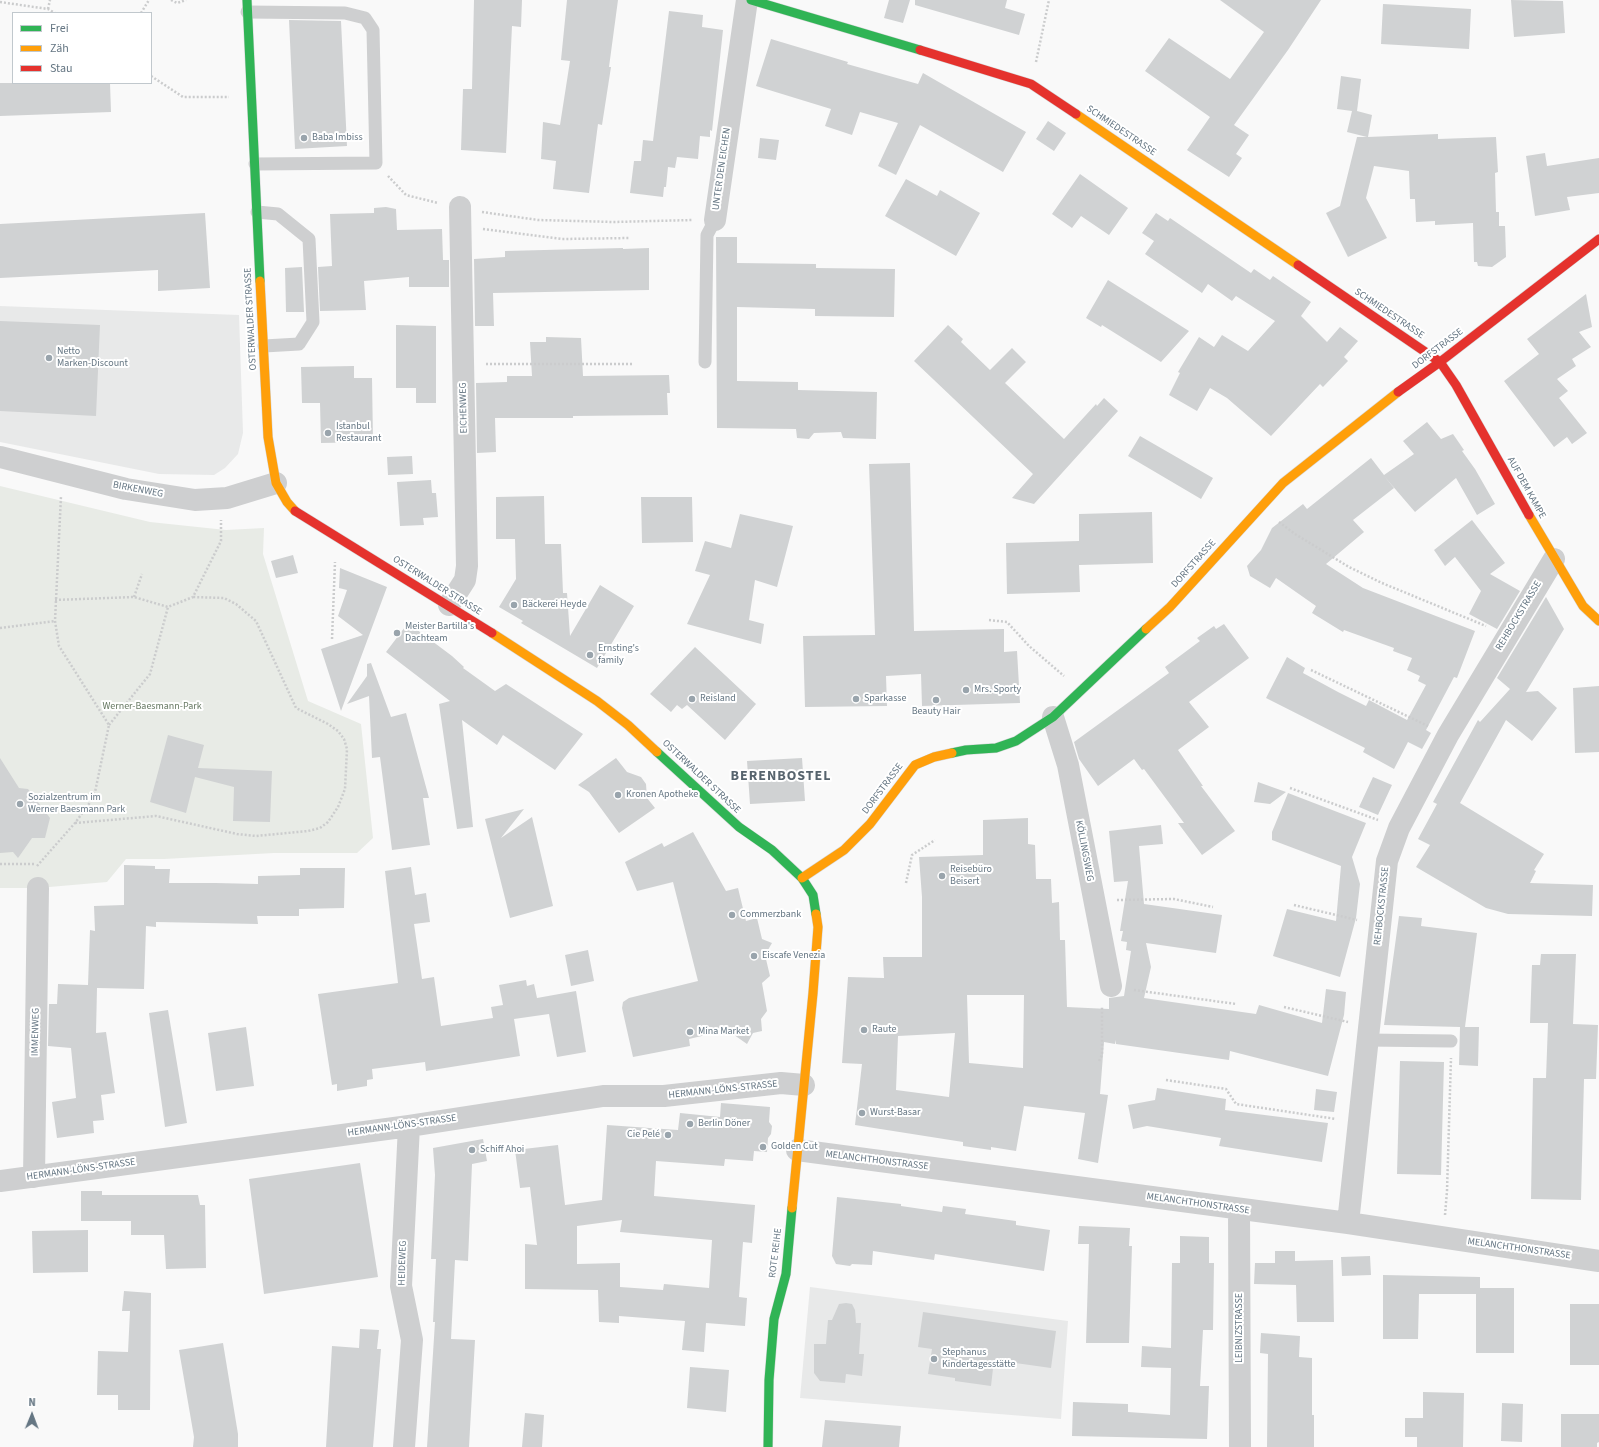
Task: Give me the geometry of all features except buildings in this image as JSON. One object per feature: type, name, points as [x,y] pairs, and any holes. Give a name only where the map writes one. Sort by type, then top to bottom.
[{"type":"street","name":"UNTER DEN EICHEN","points":[[715,220],[747,0]]},
{"type":"street","name":"SCHMIEDESTRASSE","points":[[751,0],[1031,84],[1440,362]]},
{"type":"street","name":"OSTERWALDER STRASSE","points":[[247,6],[268,437],[276,483],[293,510],[449,605],[597,701],[628,725],[739,827],[772,850],[802,878],[812,895],[818,927],[804,1085]]},
{"type":"street","name":"EICHENWEG","points":[[449,605],[465,580],[467,566],[461,218]]},
{"type":"street","name":"DORFSTRASSE","points":[[802,878],[822,867],[849,845],[870,824],[915,765],[940,756],[966,750],[996,748],[1026,735],[1052,717],[1170,607],[1283,484],[1387,400],[1440,362],[1599,239]]},
{"type":"street","name":"AUF DEM KAMPE","points":[[1440,362],[1456,385],[1554,559],[1583,606],[1599,621]]},
{"type":"street","name":"BIRKENWEG","points":[[0,457],[126,489],[195,500],[221,499],[243,494],[276,483]]},
{"type":"street","name":"REHBOCKSTRASSE","points":[[1348,1223],[1387,861],[1399,828],[1448,735],[1554,559]]},
{"type":"street","name":"KÖLLINGSWEG","points":[[1052,717],[1068,765],[1095,902],[1106,995]]},
{"type":"street","name":"IMMENWEG","points":[[34,1177],[38,888]]},
{"type":"street","name":"HERMANN-LÖNS-STRASSE","points":[[0,1181],[409,1126],[603,1096],[664,1096],[781,1083],[804,1085]]},
{"type":"street","name":"ROTE REIHE","points":[[768,1447],[769,1380],[774,1319],[786,1274],[804,1085]]},
{"type":"street","name":"HEIDEWEG","points":[[404,1447],[412,1340],[401,1286],[409,1126]]},
{"type":"street","name":"MELANCHTHONSTRASSE","points":[[797,1150],[1239,1210],[1348,1223],[1599,1261]]},
{"type":"street","name":"LEIBNIZSTRASSE","points":[[1239,1210],[1240,1447]]},
{"type":"lane","points":[[247,6],[345,13],[365,18],[373,30],[376,163],[255,164]]},
{"type":"lane","points":[[257,212],[278,214],[309,239],[313,322],[299,344],[264,346]]},
{"type":"lane","name":"UNTER DEN EICHEN","points":[[705,362],[707,235],[715,220]]},
{"type":"lane","points":[[1368,1033],[1451,1042]]},
{"type":"path","points":[[48,9],[50,0]]},
{"type":"path","points":[[142,12],[149,0]]},
{"type":"path","points":[[170,0],[178,3],[186,0]]},
{"type":"path","points":[[1031,84],[1049,0]]},
{"type":"path","points":[[0,2],[48,9],[53,12]]},
{"type":"path","points":[[152,77],[183,98],[235,96]]},
{"type":"path","points":[[376,163],[406,195],[461,218],[480,228],[562,239],[630,238]]},
{"type":"path","points":[[461,218],[492,214],[538,220],[614,222],[715,220]]},
{"type":"path","points":[[463,364],[632,364]]},
{"type":"path","points":[[63,473],[54,620],[59,646],[109,726]]},
{"type":"path","points":[[193,597],[222,541],[221,499]]},
{"type":"path","points":[[1261,507],[1295,534],[1349,567],[1382,583],[1507,635]]},
{"type":"path","points":[[332,639],[335,560]]},
{"type":"path","points":[[134,597],[142,574]]},
{"type":"path","points":[[55,600],[134,597],[168,607],[193,597],[224,598],[236,604],[256,621],[296,708],[328,724],[338,731],[344,739],[347,749],[345,789],[338,807],[328,822],[320,828],[308,831],[256,836],[237,834],[156,816],[75,823]]},
{"type":"path","points":[[38,888],[37,864],[75,823],[94,797],[109,726],[150,674],[168,607]]},
{"type":"path","points":[[0,628],[54,620]]},
{"type":"path","points":[[989,620],[1007,622],[1029,646],[1080,690]]},
{"type":"path","points":[[1311,670],[1448,735]]},
{"type":"path","points":[[1290,788],[1399,828]]},
{"type":"path","points":[[906,883],[912,855],[935,840]]},
{"type":"path","points":[[0,864],[37,864]]},
{"type":"path","points":[[1095,902],[1174,899],[1213,907]]},
{"type":"path","points":[[1294,905],[1380,926]]},
{"type":"path","points":[[1098,1061],[1102,1055],[1103,1010],[1106,995],[1236,1004]]},
{"type":"path","points":[[1284,1007],[1368,1033]]},
{"type":"path","points":[[1442,1238],[1447,1191],[1451,1042]]},
{"type":"path","points":[[1166,1080],[1226,1089],[1236,1104],[1358,1122]]},
{"type":"shaded area","points":[[0,306],[239,315],[243,433],[238,454],[225,468],[214,475],[159,474],[0,442]]},
{"type":"shaded area","name":"Stephanus Kindertagesstätte","points":[[810,1287],[1068,1321],[1061,1419],[800,1398]]},
{"type":"green space","name":"Werner-Baesmann-Park","points":[[0,486],[150,522],[226,530],[264,528],[263,554],[308,701],[361,724],[373,838],[357,853],[274,853],[164,859],[126,859],[107,882],[38,888],[0,888]]},
{"type":"traffic: fast","points":[[247,0],[260,281]]},
{"type":"traffic: fast","points":[[751,0],[920,50]]},
{"type":"traffic: fast","points":[[952,753],[966,750],[996,748],[1016,741],[1053,717],[1146,629]]},
{"type":"traffic: fast","points":[[657,752],[739,827],[772,850],[802,878],[813,895],[816,914]]},
{"type":"traffic: fast","points":[[768,1447],[769,1380],[774,1319],[786,1274],[792,1208]]},
{"type":"traffic: slow","points":[[1076,114],[1298,265]]},
{"type":"traffic: slow","points":[[260,281],[268,437],[276,483],[287,502],[295,511]]},
{"type":"traffic: slow","points":[[1146,629],[1170,607],[1283,483],[1398,392]]},
{"type":"traffic: slow","points":[[1529,515],[1583,606],[1599,621]]},
{"type":"traffic: slow","points":[[492,633],[597,701],[628,725],[657,752]]},
{"type":"traffic: slow","points":[[802,878],[844,850],[870,824],[915,765],[934,757],[952,753]]},
{"type":"traffic: slow","points":[[792,1208],[813,993],[818,927],[816,914]]},
{"type":"traffic: jam","points":[[920,50],[1031,84],[1076,114]]},
{"type":"traffic: jam","points":[[1398,392],[1440,362],[1599,239]]},
{"type":"traffic: jam","points":[[1298,265],[1440,362],[1456,385],[1529,515]]},
{"type":"traffic: jam","points":[[295,511],[492,633]]},
{"type":"place","name":"Baba Imbiss","points":[[304,138]]},
{"type":"place","name":"Netto Marken-Discount","points":[[49,358]]},
{"type":"place","name":"Istanbul Restaurant","points":[[328,433]]},
{"type":"place","name":"Bäckerei Heyde","points":[[514,605]]},
{"type":"place","name":"Meister Bartilla's Dachteam","points":[[397,633]]},
{"type":"place","name":"Ernsting's family","points":[[590,655]]},
{"type":"place","name":"Mrs. Sporty","points":[[966,690]]},
{"type":"place","name":"Reisland","points":[[692,699]]},
{"type":"place","name":"Sparkasse","points":[[856,699]]},
{"type":"place","name":"Beauty Hair","points":[[936,700]]},
{"type":"place","name":"Kronen Apotheke","points":[[618,795]]},
{"type":"place","name":"Sozialzentrum im Werner Baesmann Park","points":[[20,804]]},
{"type":"place","name":"Reisebüro Beisert","points":[[942,876]]},
{"type":"place","name":"Commerzbank","points":[[732,915]]},
{"type":"place","name":"Eiscafe Venezia","points":[[754,956]]},
{"type":"place","name":"Raute","points":[[864,1030]]},
{"type":"place","name":"Mina Market","points":[[690,1032]]},
{"type":"place","name":"Wurst-Basar","points":[[862,1113]]},
{"type":"place","name":"Berlin Döner","points":[[690,1124]]},
{"type":"place","name":"Cie Pelé","points":[[668,1135]]},
{"type":"place","name":"Golden Cut","points":[[763,1147]]},
{"type":"place","name":"Schiff Ahoi","points":[[472,1150]]},
{"type":"place","name":"Stephanus Kindertagesstätte","points":[[934,1359]]},
{"type":"district","name":"BERENBOSTEL","points":[[781,777]]}]
